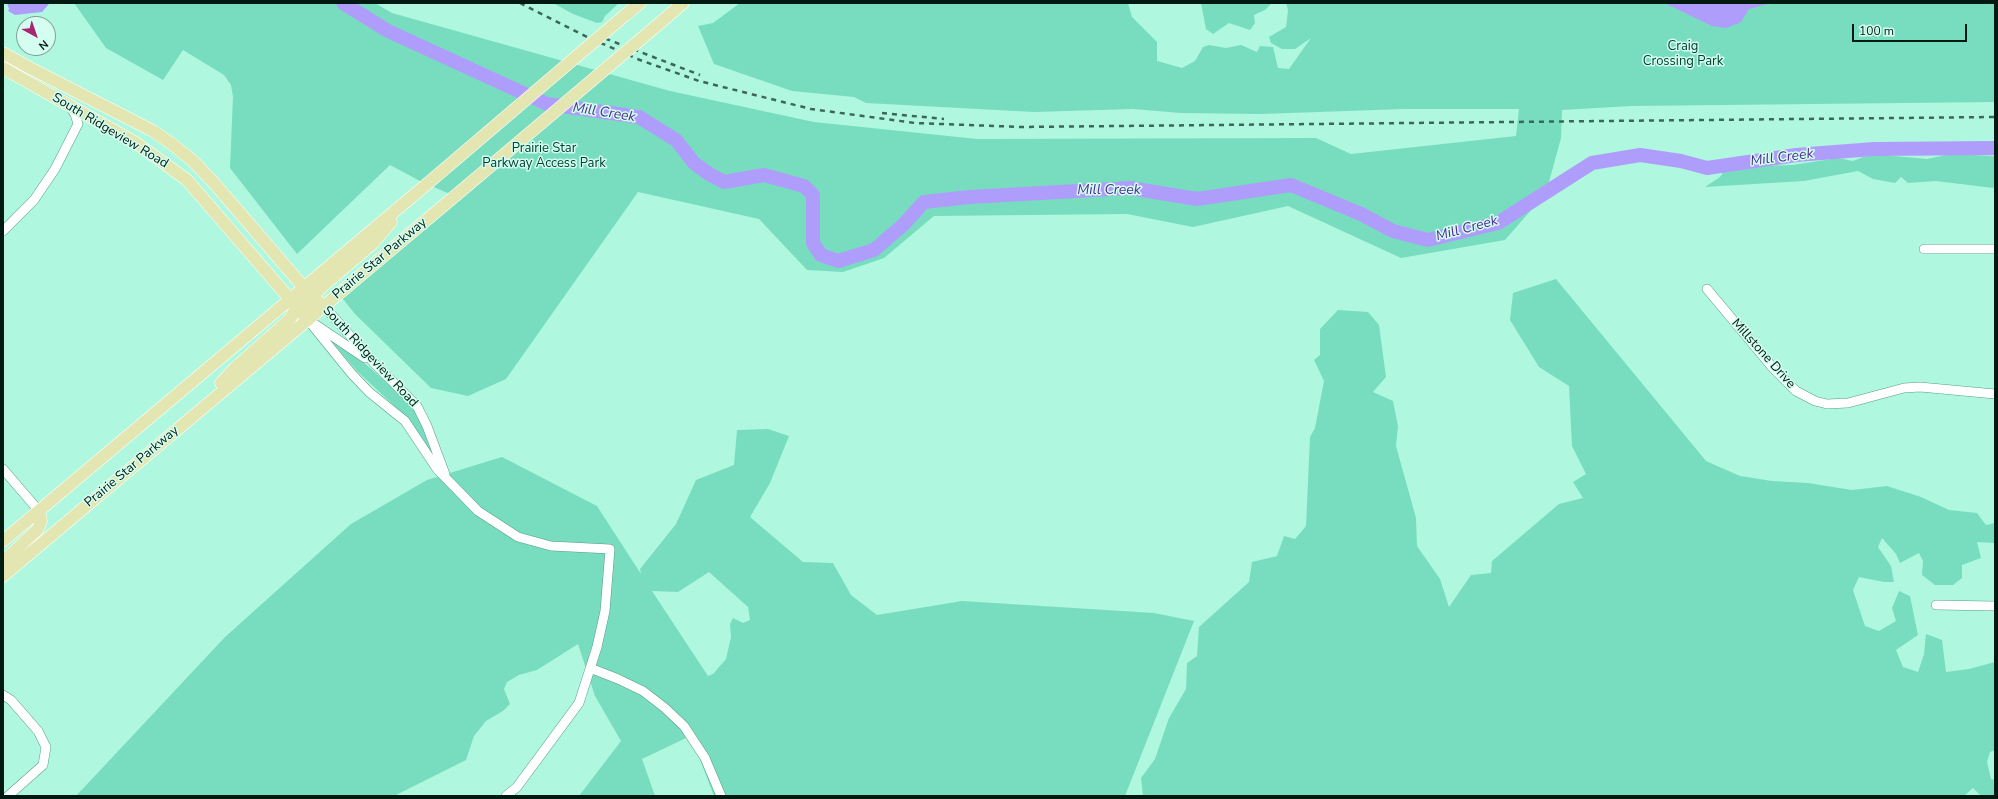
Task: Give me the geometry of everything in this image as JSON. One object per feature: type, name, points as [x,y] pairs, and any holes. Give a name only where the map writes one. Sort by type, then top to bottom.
[{"type":"main road","name":"Prairie Star Parkway","points":[[3,541],[271,316],[294,308],[305,288],[640,3]]},
{"type":"main road","name":"Prairie Star Parkway","points":[[3,576],[683,3]]},
{"type":"main road","name":"South Ridgeview Road","points":[[3,52],[30,68],[153,131],[172,144],[193,161],[214,183],[312,297],[324,306]]},
{"type":"main road","name":"South Ridgeview Road","points":[[3,68],[136,143],[187,180],[294,308],[308,320]]},
{"type":"main road","points":[[308,320],[308,308],[312,297],[372,244],[396,217],[405,202]]},
{"type":"main road","points":[[209,401],[218,386],[294,308]]},
{"type":"main road","points":[[3,562],[38,529],[41,522],[38,511]]},
{"type":"street","points":[[3,231],[27,208],[44,187],[55,169],[78,124],[75,114],[68,104]]},
{"type":"street","points":[[78,124],[94,119]]},
{"type":"street","points":[[1924,249],[1995,250]]},
{"type":"street","name":"Millstone Drive","points":[[1707,289],[1773,368],[1796,391],[1814,401],[1828,404],[1848,403],[1904,388],[1920,387],[1995,394]]},
{"type":"street","name":"South Ridgeview Road","points":[[324,306],[374,363],[417,406],[427,426],[442,469],[451,484]]},
{"type":"street","points":[[308,320],[374,363]]},
{"type":"street","name":"South Ridgeview Road","points":[[308,320],[351,374],[405,421],[437,470],[451,484]]},
{"type":"street","points":[[3,470],[38,511]]},
{"type":"street","points":[[451,484],[478,511],[518,537],[551,546],[610,549],[605,611],[597,647],[579,704],[517,787],[506,796]]},
{"type":"street","points":[[1936,605],[1995,606]]},
{"type":"street","points":[[590,668],[644,691],[679,721],[692,736],[705,758],[721,796]]},
{"type":"street","points":[[3,695],[11,700],[38,731],[46,747],[43,765],[8,796]]},
{"type":"green space","name":"Prairie Star Parkway Access Park","points":[[74,3],[375,3],[392,13],[670,91],[814,122],[977,139],[1316,138],[1351,154],[1516,136],[1519,109],[1404,109],[1261,114],[1181,113],[1133,109],[1034,112],[866,103],[854,97],[792,91],[714,64],[698,26],[713,23],[740,3],[1128,3],[1132,17],[1157,42],[1157,61],[1182,68],[1195,61],[1203,47],[1209,45],[1226,48],[1241,45],[1257,52],[1260,46],[1273,47],[1278,68],[1289,69],[1311,38],[1295,49],[1282,49],[1271,43],[1269,37],[1286,27],[1288,10],[1286,3],[1995,3],[1995,102],[1632,106],[1562,110],[1561,138],[1546,193],[1505,240],[1401,258],[1288,206],[1193,227],[1127,214],[934,216],[884,258],[843,272],[807,270],[759,219],[638,192],[506,379],[468,396],[431,388],[355,314],[339,294],[450,194],[420,181],[390,165],[297,254],[230,168],[233,97],[231,85],[224,75],[183,50],[163,80],[106,48]]},
{"type":"green space","points":[[553,3],[619,3],[605,16],[602,22],[597,23],[573,14]]},
{"type":"green space","points":[[1201,3],[1272,3],[1265,10],[1254,15],[1255,23],[1250,30],[1229,23],[1213,34],[1206,29]]},
{"type":"green space","points":[[1871,154],[1927,159],[1951,154],[1995,156],[1995,186],[1993,188],[1936,181],[1908,183],[1901,177],[1895,183],[1873,179],[1858,171],[1804,181],[1705,187],[1720,177],[1724,171],[1753,166],[1793,165],[1838,158],[1853,161]]},
{"type":"green space","points":[[1556,279],[1706,461],[1740,476],[1772,481],[1808,483],[1852,490],[1887,486],[1921,497],[1949,510],[1977,513],[1986,525],[1995,523],[1995,543],[1977,542],[1981,558],[1962,565],[1962,578],[1953,585],[1935,585],[1922,575],[1923,561],[1919,553],[1900,563],[1896,554],[1882,538],[1878,547],[1891,566],[1894,582],[1884,582],[1859,577],[1853,590],[1865,626],[1879,631],[1896,621],[1892,608],[1899,591],[1910,596],[1918,635],[1896,650],[1903,667],[1918,672],[1924,654],[1926,634],[1942,640],[1946,672],[1969,669],[1995,662],[1995,750],[1990,752],[1987,762],[1991,779],[1995,780],[1995,796],[1981,796],[1973,788],[1964,796],[1143,796],[1141,778],[1155,759],[1169,718],[1186,689],[1187,663],[1197,656],[1199,627],[1249,582],[1252,562],[1277,556],[1284,536],[1295,539],[1306,526],[1310,437],[1315,428],[1324,381],[1314,360],[1320,355],[1320,329],[1338,310],[1368,312],[1379,325],[1386,377],[1373,392],[1393,401],[1398,426],[1396,446],[1416,518],[1417,546],[1440,579],[1449,607],[1471,575],[1491,573],[1492,561],[1559,504],[1583,498],[1573,482],[1586,474],[1572,446],[1569,386],[1539,367],[1510,320],[1513,293]]},
{"type":"green space","points":[[328,337],[361,360],[411,404],[418,415],[438,463],[404,415],[357,371]]},
{"type":"green space","points":[[768,429],[789,436],[770,483],[750,517],[803,562],[833,563],[851,595],[877,615],[962,601],[1154,613],[1194,621],[1125,796],[714,796],[699,757],[686,738],[642,759],[655,796],[579,796],[621,741],[595,696],[578,644],[537,670],[519,675],[507,682],[504,689],[510,704],[503,711],[486,721],[474,736],[466,760],[394,796],[76,796],[225,637],[351,524],[427,480],[502,457],[597,506],[641,574],[640,569],[676,524],[696,480],[734,465],[737,430]],"holes":[[[709,572],[748,607],[750,620],[743,623],[733,618],[730,624],[731,637],[726,659],[713,674],[708,676],[652,591],[678,592]]]},
{"type":"shaded area","points":[[7,3],[49,4],[42,12],[15,15],[8,11],[9,9]]},
{"type":"shaded area","points":[[1664,3],[1771,3],[1749,9],[1741,22],[1726,28],[1712,26]]},
{"type":"waterway","name":"Mill Creek","points":[[343,3],[388,31],[547,104],[639,117],[676,140],[694,163],[709,174],[724,182],[764,175],[804,186],[813,195],[813,243],[821,255],[838,261],[874,250],[903,225],[924,202],[970,197],[1130,188],[1197,199],[1291,185],[1361,214],[1393,231],[1428,240],[1498,223],[1592,163],[1640,155],[1681,161],[1707,168],[1796,155],[1874,149],[1995,148]]},
{"type":"railway","points":[[520,3],[587,37],[640,60],[699,81],[811,109],[915,123],[1021,127],[1995,117]]},
{"type":"railway","points":[[596,35],[700,75]]},
{"type":"railway","points":[[882,113],[944,119]]},
{"type":"park label","name":"Craig Crossing Park","points":[[1683,54]]}]
